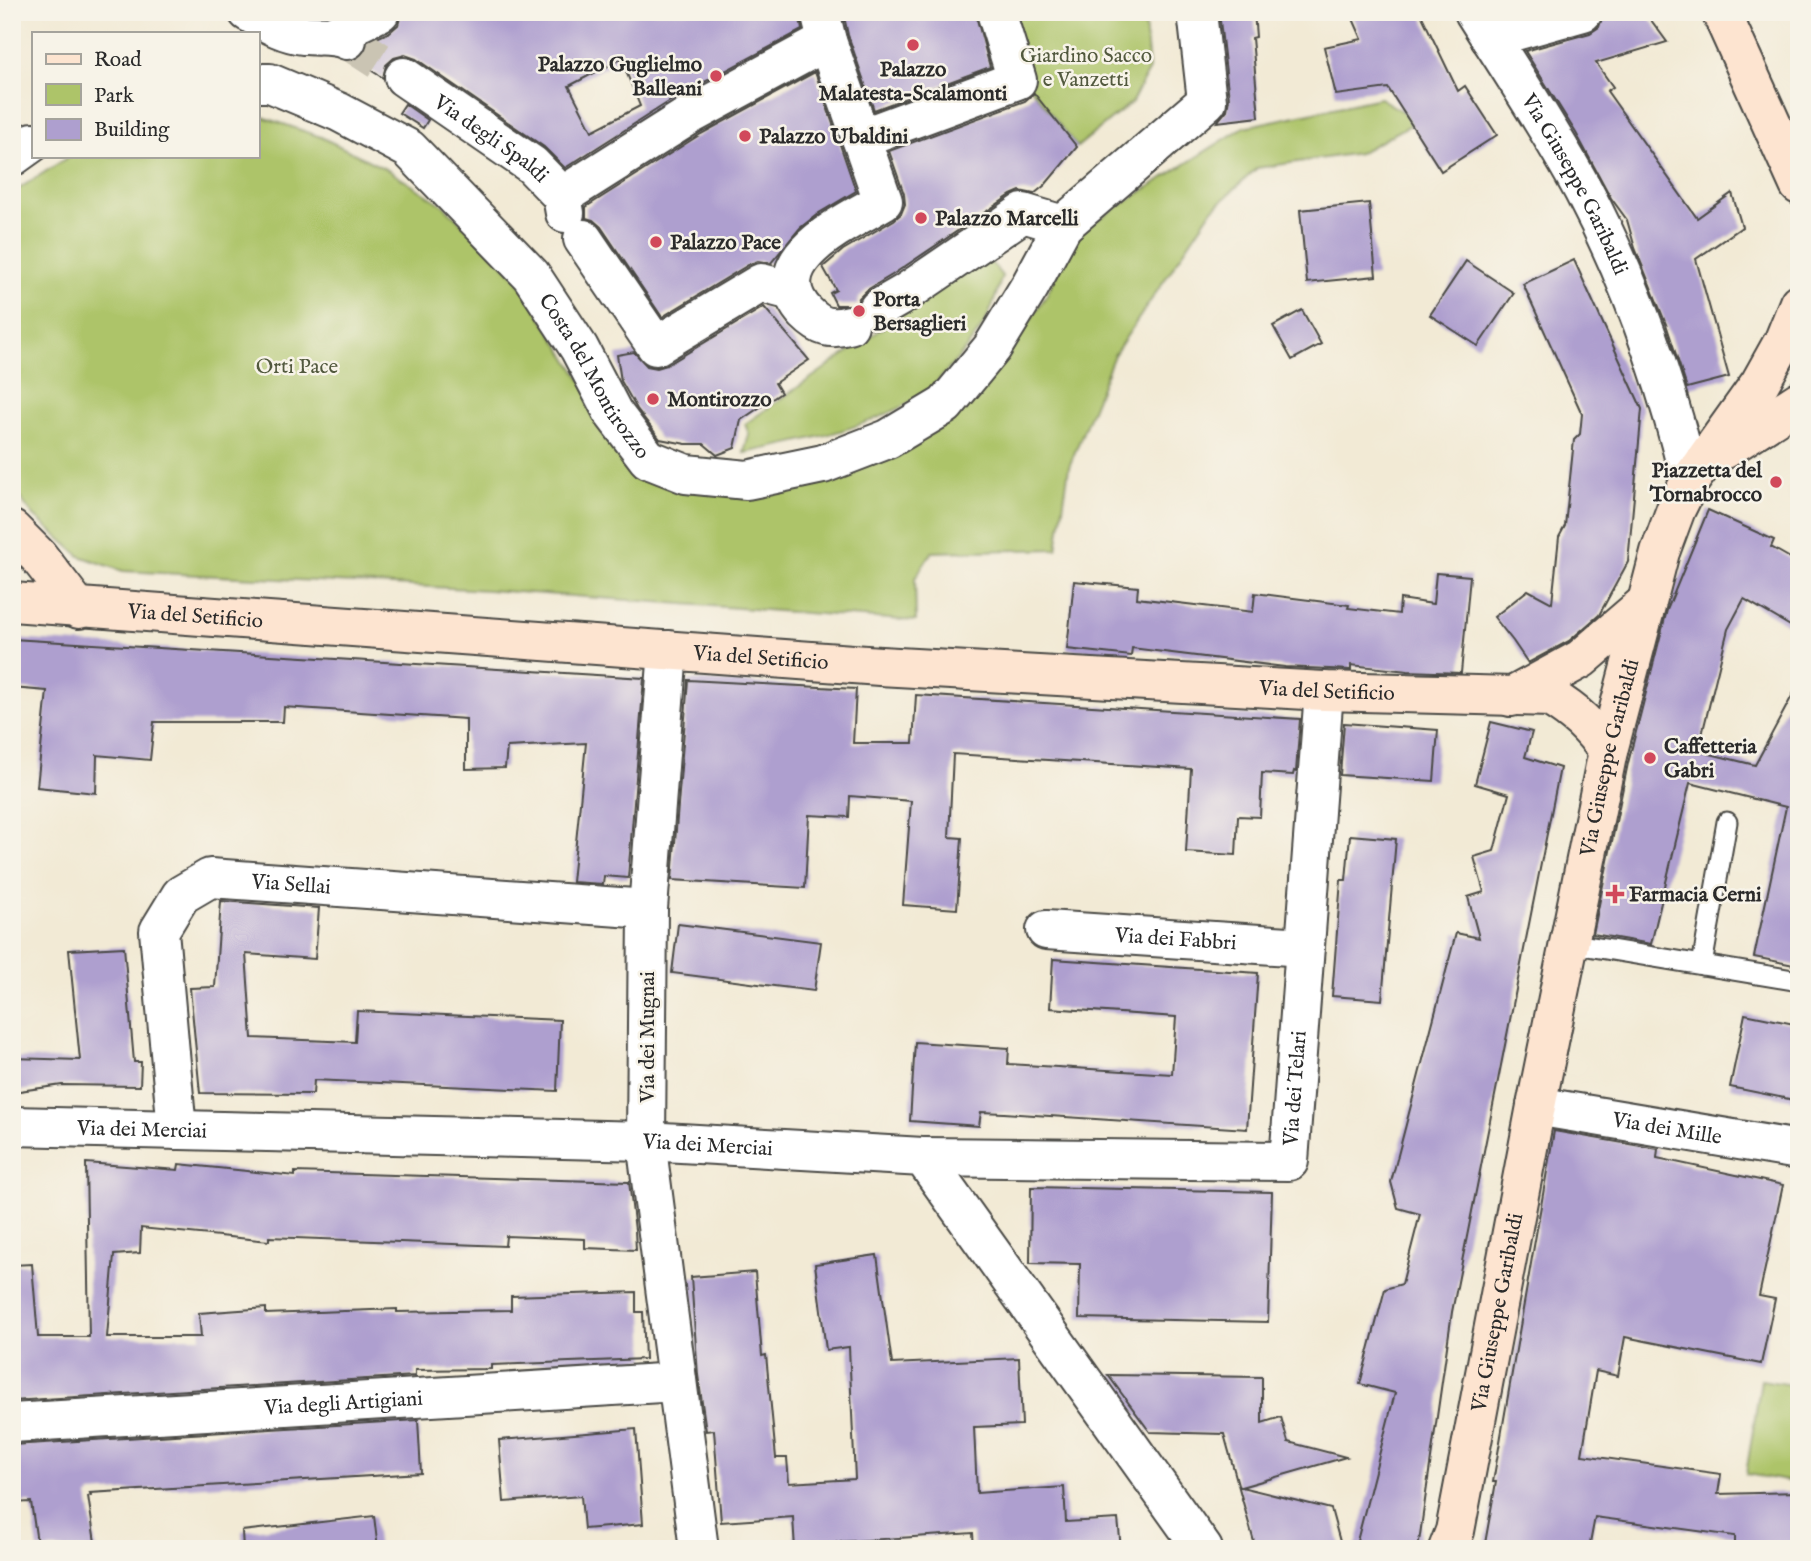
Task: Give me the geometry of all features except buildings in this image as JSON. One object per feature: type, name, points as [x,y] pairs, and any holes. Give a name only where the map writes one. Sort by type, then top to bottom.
[{"type":"main road","points":[[1721,12],[1799,185]]},
{"type":"main road","points":[[1690,481],[1760,383],[1799,303]]},
{"type":"main road","points":[[1690,481],[1731,444],[1799,401]]},
{"type":"main road","name":"Via Giuseppe Garibaldi","points":[[1454,1543],[1536,1106],[1608,751],[1660,552],[1690,481]]},
{"type":"main road","points":[[12,530],[38,556],[79,609]]},
{"type":"main road","name":"Via del Setificio","points":[[12,603],[880,666],[1324,691],[1550,698],[1569,708],[1588,725],[1608,751]]},
{"type":"main road","points":[[1511,697],[1581,659],[1646,603]]},
{"type":"street","points":[[248,12],[280,29],[304,35],[341,37],[380,12]]},
{"type":"street","points":[[861,138],[1017,80],[996,12]]},
{"type":"street","points":[[570,216],[690,116],[824,26],[883,201],[812,244],[795,266],[792,291],[801,307],[814,321],[833,329],[863,317],[904,294],[1024,213],[1063,225],[1207,101],[1197,12]]},
{"type":"street","points":[[1482,25],[1583,12]]},
{"type":"street","name":"Via Giuseppe Garibaldi","points":[[1482,25],[1583,190],[1615,257],[1673,412],[1690,481]]},
{"type":"street","name":"Via degli Spaldi","points":[[404,76],[532,165],[570,216],[656,346],[761,283],[792,291]]},
{"type":"street","name":"Costa del Montirozzo","points":[[259,83],[270,83],[339,112],[409,149],[531,275],[579,348],[613,413],[648,459],[686,474],[747,480],[823,464],[888,439],[945,405],[992,348],[1063,225]]},
{"type":"street","points":[[12,157],[32,143]]},
{"type":"street","points":[[1673,412],[1702,422],[1738,416]]},
{"type":"street","name":"Via dei Mugnai","points":[[668,649],[648,909],[646,1141],[699,1549]]},
{"type":"street","name":"Via dei Telari","points":[[923,1157],[1289,1161],[1324,691]]},
{"type":"street","name":"Via Sellai","points":[[177,1130],[159,930],[181,895],[210,878],[648,909]]},
{"type":"street","name":"Via dei Fabbri","points":[[1046,930],[1305,947]]},
{"type":"street","name":"Via dei Mille","points":[[1536,1106],[1799,1150]]},
{"type":"street","name":"Via dei Merciai","points":[[12,1126],[646,1141],[923,1157]]},
{"type":"street","points":[[923,1157],[1203,1549]]},
{"type":"street","name":"Via degli Artigiani","points":[[12,1423],[677,1382]]},
{"type":"lane","points":[[1702,965],[1727,822]]},
{"type":"lane","points":[[1569,943],[1799,981]]},
{"type":"green space","name":"Giardino Sacco e Vanzetti","points":[[1008,12],[1144,12],[1149,69],[1132,102],[1077,147],[1030,87]]},
{"type":"green space","name":"Orti Pace","points":[[1380,98],[1418,121],[1359,153],[1257,168],[1211,211],[1114,355],[1069,467],[1057,549],[932,552],[915,578],[916,621],[488,590],[123,571],[80,556],[34,516],[12,488],[12,193],[67,158],[259,158],[259,116],[321,137],[388,170],[443,205],[516,277],[607,421],[745,498],[1008,355],[1047,294],[1075,234],[1244,127]]},
{"type":"green space","points":[[986,256],[1002,276],[990,311],[963,352],[925,392],[897,409],[855,426],[811,439],[744,453],[749,434],[745,424]]},
{"type":"green space","points":[[1761,1380],[1799,1386],[1799,1483],[1746,1474]]},
{"type":"tunnel","points":[[347,40],[404,77]]},
{"type":"place","name":"Palazzo Malatesta-Scalamonti","points":[[913,45]]},
{"type":"place","name":"Palazzo Guglielmo Balleani","points":[[716,76]]},
{"type":"place","name":"Palazzo Ubaldini","points":[[745,136]]},
{"type":"place","name":"Palazzo Marcelli","points":[[921,218]]},
{"type":"place","name":"Palazzo Pace","points":[[656,242]]},
{"type":"place","name":"Porta Bersaglieri","points":[[859,311]]},
{"type":"place","name":"Montirozzo","points":[[653,399]]},
{"type":"place","name":"Piazzetta del Tornabrocco","points":[[1776,482]]},
{"type":"place","name":"Caffetteria Gabri","points":[[1650,758]]},
{"type":"place","name":"Farmacia Cerni","points":[[1615,894]]}]
